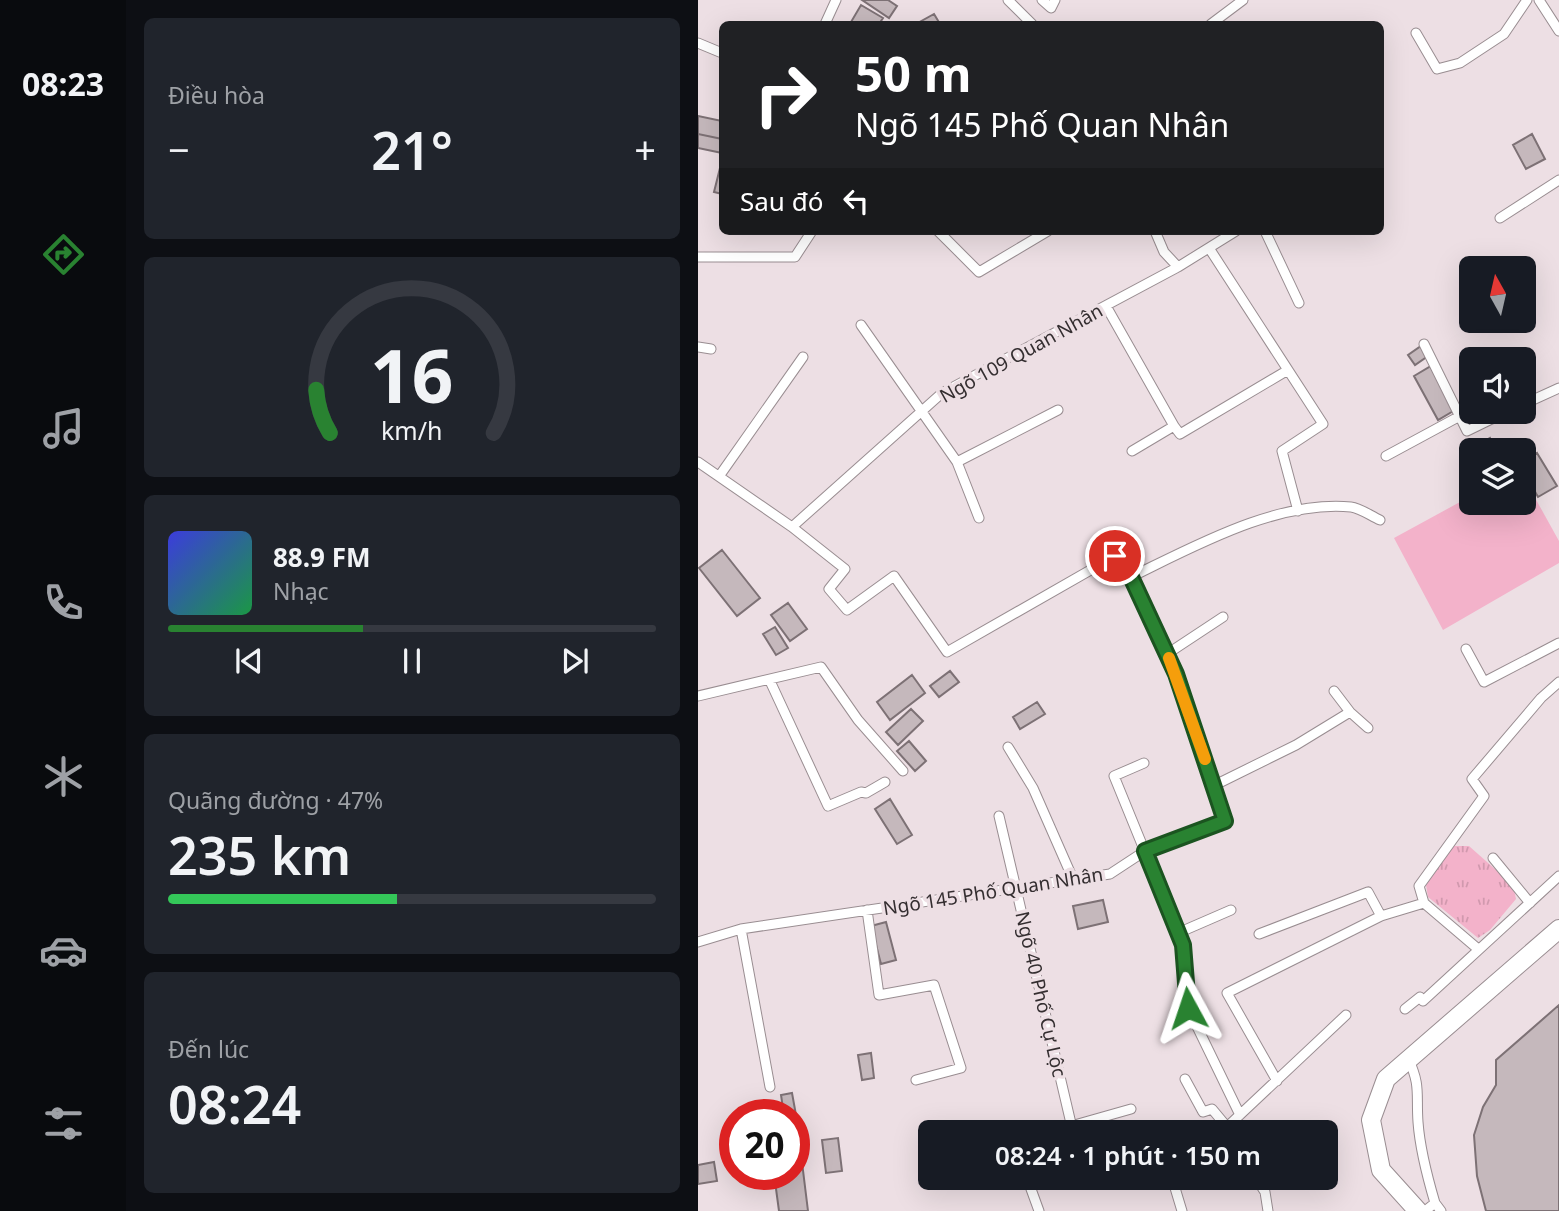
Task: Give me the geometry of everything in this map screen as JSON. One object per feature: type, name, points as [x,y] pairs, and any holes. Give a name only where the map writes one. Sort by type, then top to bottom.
[{"type":"street","points":[[1418,1211],[1381,1170],[1371,1120],[1386,1079],[1559,929]]},
{"type":"lane","points":[[826,21],[836,0]]},
{"type":"lane","points":[[1008,0],[1029,21]]},
{"type":"lane","points":[[1042,0],[1051,8],[1055,0]]},
{"type":"lane","points":[[1215,21],[1243,0]]},
{"type":"lane","points":[[1416,33],[1437,69],[1460,63],[1504,34],[1527,0]]},
{"type":"lane","points":[[1539,0],[1559,31]]},
{"type":"lane","points":[[698,43],[719,52]]},
{"type":"lane","points":[[1500,218],[1559,180]]},
{"type":"lane","points":[[698,257],[795,257],[809,235]]},
{"type":"lane","points":[[942,235],[979,272],[1041,235]]},
{"type":"lane","points":[[1157,235],[1164,252],[1178,267]]},
{"type":"lane","name":"Ngõ 109 Quan Nhân","points":[[792,527],[942,393],[1178,267],[1230,235]]},
{"type":"lane","points":[[1267,235],[1299,303]]},
{"type":"lane","points":[[1209,248],[1323,424],[1282,451],[1298,511]]},
{"type":"lane","points":[[1106,306],[1180,434],[1288,370]]},
{"type":"lane","points":[[861,325],[957,462],[979,518]]},
{"type":"lane","points":[[1424,344],[1459,414]]},
{"type":"lane","points":[[698,347],[711,349]]},
{"type":"lane","points":[[720,475],[803,357]]},
{"type":"lane","points":[[1536,398],[1559,387]]},
{"type":"lane","points":[[957,462],[1058,410]]},
{"type":"lane","points":[[1386,456],[1459,417]]},
{"type":"lane","points":[[1464,424],[1467,431],[1481,424]]},
{"type":"lane","points":[[1132,451],[1174,426]]},
{"type":"lane","points":[[698,462],[792,527]]},
{"type":"lane","points":[[1131,577],[1234,527],[1298,511],[1352,507],[1380,520]]},
{"type":"lane","name":"Ngõ 145 Phố Quan Nhân","points":[[698,942],[741,929],[1110,874],[1145,851],[1225,821],[1215,785],[1167,654],[1131,577],[1115,556],[947,652],[894,576],[847,610],[829,589],[845,569],[792,527]]},
{"type":"lane","points":[[1167,654],[1223,617]]},
{"type":"lane","points":[[1466,649],[1484,682],[1559,643]]},
{"type":"lane","points":[[698,696],[821,667],[858,719],[903,771]]},
{"type":"lane","points":[[770,681],[828,806],[861,792],[866,793],[885,782]]},
{"type":"lane","points":[[1478,949],[1424,903],[1418,886],[1484,796],[1472,779],[1541,698],[1559,682]]},
{"type":"lane","points":[[1334,691],[1350,712],[1368,728]]},
{"type":"lane","points":[[1215,785],[1296,745],[1350,712]]},
{"type":"lane","points":[[1008,747],[1033,789],[1073,879]]},
{"type":"lane","points":[[1144,763],[1114,776],[1183,945],[1188,1008],[1240,1115]]},
{"type":"lane","name":"Ngõ 40 Phố Cự Lộc","points":[[1000,816],[1070,1120]]},
{"type":"lane","points":[[1493,858],[1530,903]]},
{"type":"lane","points":[[1405,1009],[1420,997],[1423,1001],[1559,876]]},
{"type":"lane","points":[[1260,934],[1368,892],[1381,916]]},
{"type":"lane","points":[[1277,1081],[1227,993],[1381,916],[1424,903]]},
{"type":"lane","points":[[867,910],[878,995],[934,985],[961,1068],[916,1080]]},
{"type":"lane","points":[[1178,933],[1231,910]]},
{"type":"lane","points":[[741,929],[770,1087]]},
{"type":"lane","points":[[1236,1120],[1346,1015]]},
{"type":"lane","points":[[1408,1058],[1419,1081],[1418,1121],[1423,1159],[1435,1203],[1441,1211]]},
{"type":"lane","points":[[1185,1079],[1203,1112],[1212,1109],[1220,1120]]},
{"type":"lane","points":[[1099,1120],[1131,1109]]},
{"type":"lane","points":[[1031,1190],[1039,1211]]},
{"type":"lane","points":[[1176,1190],[1182,1211]]},
{"type":"lane","points":[[1264,1190],[1268,1211]]},
{"type":"lane","points":[[1425,1211],[1435,1203]]},
{"type":"green space","points":[[1536,500],[1559,541],[1559,563],[1443,630],[1394,538],[1459,503],[1459,515],[1536,515]]},
{"type":"green space","points":[[1454,846],[1469,846],[1513,885],[1516,899],[1490,930],[1478,938],[1428,897],[1426,885]]},
{"type":"building","points":[[862,0],[888,0],[897,6],[889,18]]},
{"type":"building","points":[[861,5],[883,18],[881,21],[852,21]]},
{"type":"building","points":[[934,14],[938,21],[921,21]]},
{"type":"building","points":[[698,116],[719,120],[719,138],[698,134]]},
{"type":"building","points":[[698,134],[719,138],[719,152],[698,148]]},
{"type":"building","points":[[1532,134],[1545,159],[1526,169],[1513,145]]},
{"type":"building","points":[[719,172],[719,193],[714,192]]},
{"type":"building","points":[[1421,346],[1428,356],[1415,365],[1408,355]]},
{"type":"building","points":[[1431,366],[1455,410],[1438,420],[1414,376]]},
{"type":"building","points":[[1536,454],[1557,486],[1538,497],[1536,493]]},
{"type":"building","points":[[722,550],[760,598],[737,616],[699,568]]},
{"type":"building","points":[[788,603],[807,629],[790,641],[771,615]]},
{"type":"building","points":[[775,627],[788,648],[776,655],[763,634]]},
{"type":"building","points":[[950,671],[959,682],[939,697],[930,686]]},
{"type":"building","points":[[912,675],[925,693],[890,720],[877,702]]},
{"type":"building","points":[[1037,702],[1045,714],[1020,729],[1013,717]]},
{"type":"building","points":[[911,709],[923,721],[898,745],[886,732]]},
{"type":"building","points":[[909,741],[926,761],[915,771],[897,751]]},
{"type":"building","points":[[890,799],[912,835],[897,844],[875,809]]},
{"type":"building","points":[[1103,900],[1108,922],[1078,929],[1073,906]]},
{"type":"building","points":[[886,922],[896,960],[881,964],[871,926]]},
{"type":"building","points":[[1559,1005],[1559,1211],[1486,1211],[1477,1176],[1474,1135],[1483,1107],[1496,1085],[1496,1060]]},
{"type":"building","points":[[871,1053],[874,1078],[862,1080],[858,1055]]},
{"type":"building","points":[[792,1093],[793,1099],[782,1099],[781,1095]]},
{"type":"building","points":[[838,1138],[842,1171],[826,1173],[822,1140]]},
{"type":"building","points":[[714,1162],[717,1181],[698,1184],[698,1165]]},
{"type":"building","points":[[776,1190],[805,1190],[808,1211],[779,1211]]},
{"type":"slow traffic","points":[[1169,658],[1205,759]]},
{"type":"route","points":[[1115,556],[1131,577],[1176,674],[1225,821],[1145,851],[1183,945],[1188,1008]]}]
